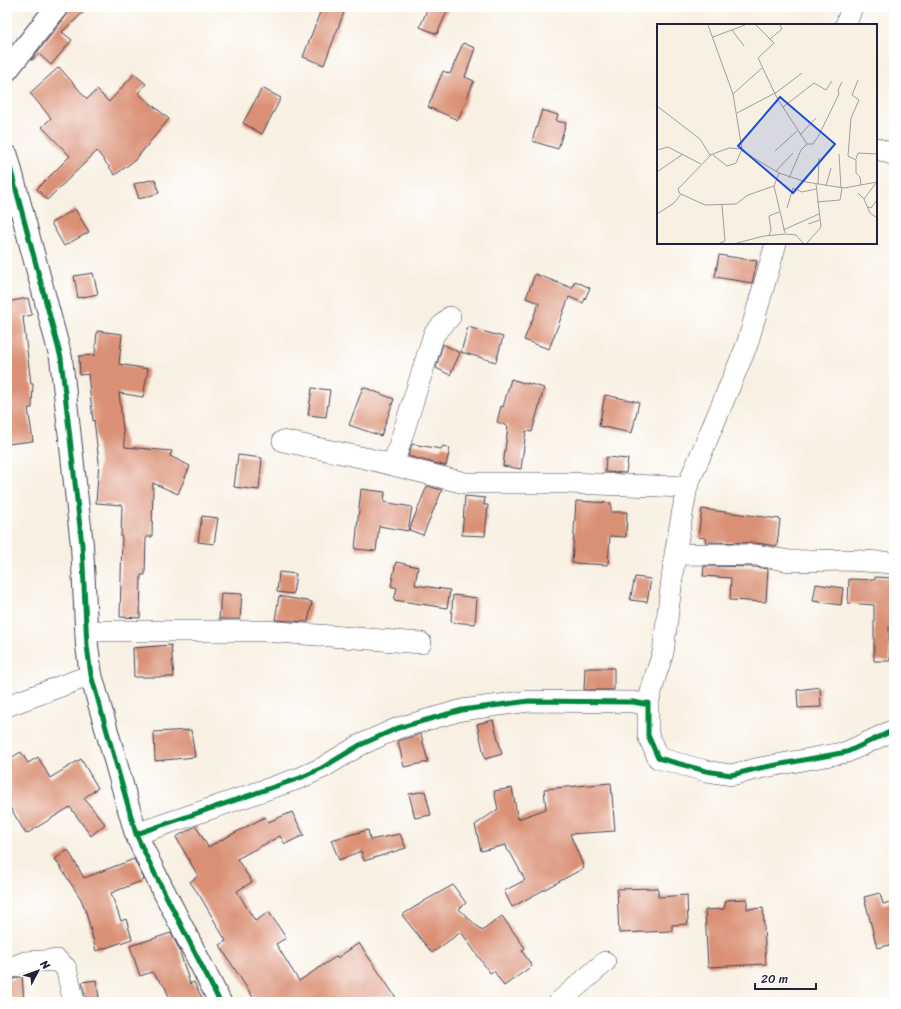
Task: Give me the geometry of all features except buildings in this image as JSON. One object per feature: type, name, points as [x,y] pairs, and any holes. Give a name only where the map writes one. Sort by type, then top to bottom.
[{"type":"street","points":[[7,70],[57,7]]},
{"type":"street","points":[[846,24],[852,7]]},
{"type":"street","points":[[877,148],[894,155]]},
{"type":"street","points":[[7,156],[61,358],[82,545],[87,646],[91,675],[136,834],[220,1002]]},
{"type":"street","points":[[776,244],[747,345],[687,487],[675,554],[663,654],[648,703],[648,735],[658,758],[706,771],[731,775],[760,768],[847,752],[894,730]]},
{"type":"street","points":[[393,465],[434,334],[450,317]]},
{"type":"street","points":[[283,441],[365,458],[465,483],[566,483],[687,487]]},
{"type":"street","points":[[675,554],[756,555],[790,561],[848,560],[894,563]]},
{"type":"street","points":[[86,631],[265,631],[421,643]]},
{"type":"street","points":[[7,706],[91,675]]},
{"type":"street","points":[[136,834],[300,778],[322,768],[360,745],[398,728],[462,710],[529,701],[648,703]]},
{"type":"street","points":[[7,969],[25,962],[57,960],[66,968],[74,1002]]},
{"type":"street","points":[[559,1002],[605,962]]},
{"type":"cycle path","points":[[7,156],[61,358],[82,545],[87,646],[91,675],[136,834],[220,1002]]},
{"type":"cycle path","points":[[136,834],[300,778],[322,768],[360,745],[398,728],[462,710],[529,701],[648,703],[648,735],[658,758],[706,771],[731,775],[760,768],[847,752],[894,730]]}]
